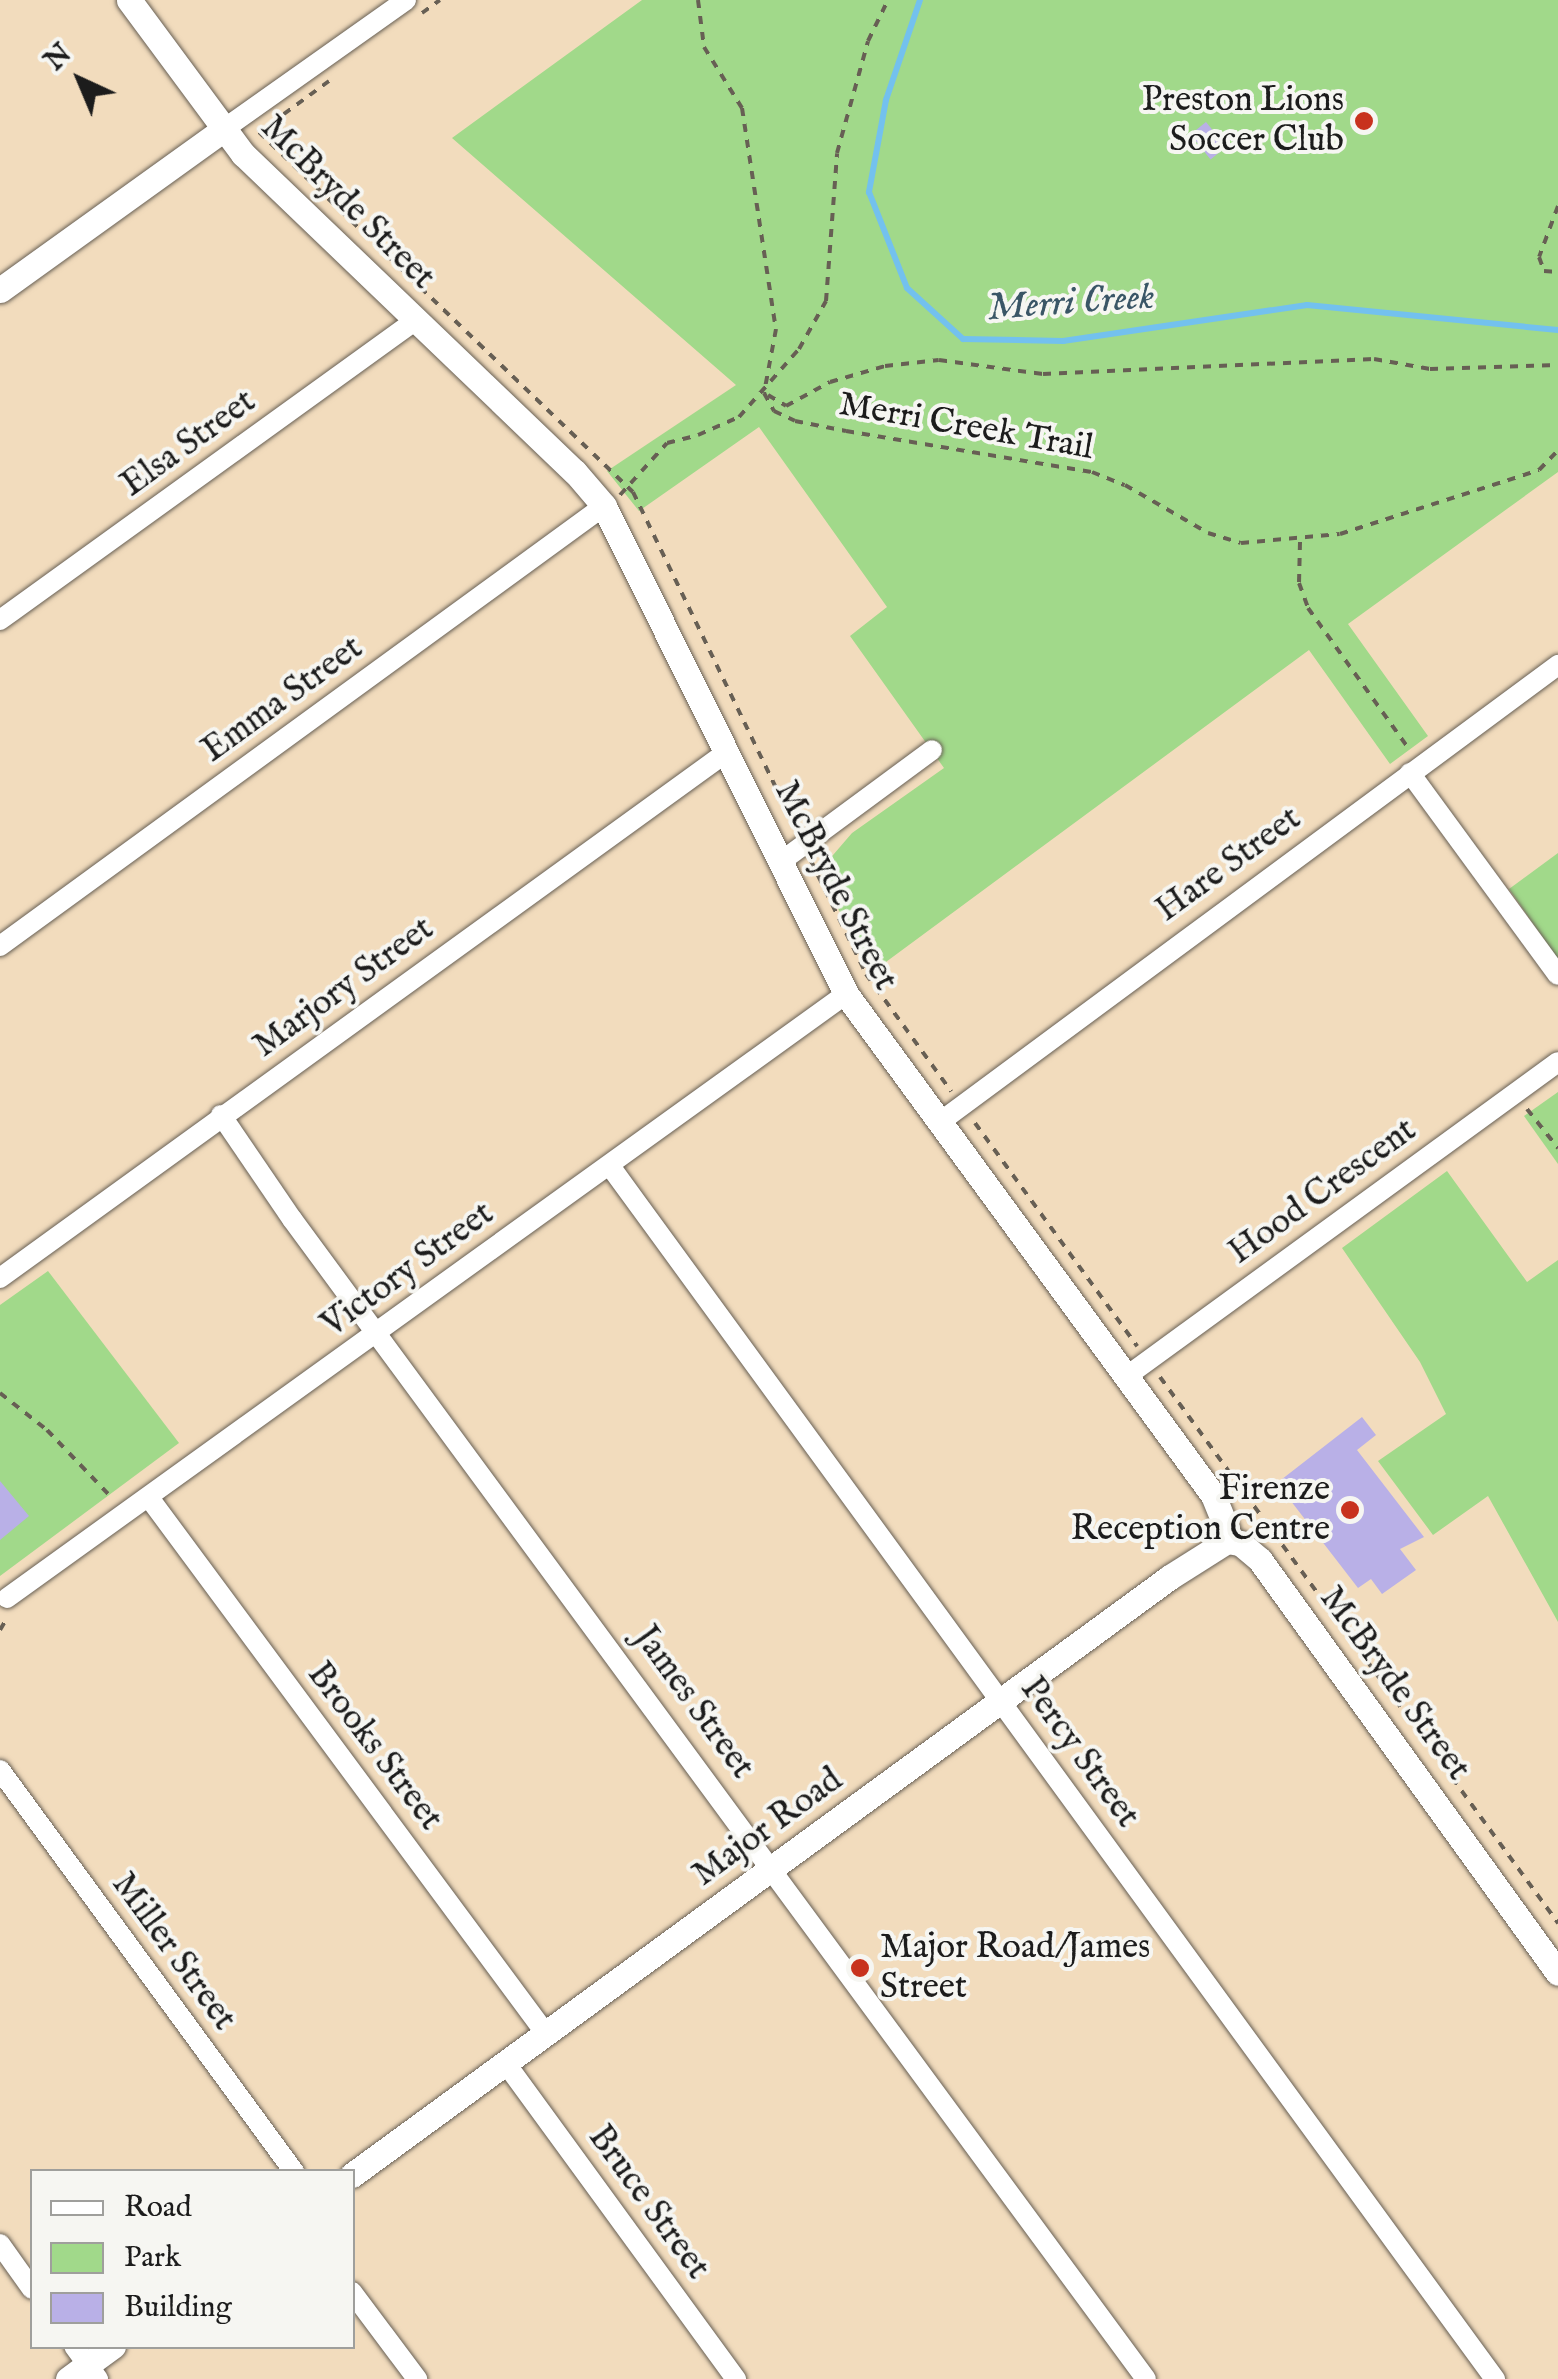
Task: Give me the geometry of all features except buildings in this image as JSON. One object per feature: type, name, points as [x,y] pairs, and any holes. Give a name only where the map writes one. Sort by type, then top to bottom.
[{"type":"street","name":"McBryde Street","points":[[129,0],[258,169],[575,472],[604,506],[727,752],[793,853],[846,994],[940,1122],[1137,1368],[1214,1496],[1227,1529],[1227,1541],[1240,1542],[1260,1560],[1558,1973]]},
{"type":"street","points":[[0,290],[406,0]]},
{"type":"street","name":"Elsa Street","points":[[0,620],[416,320]]},
{"type":"street","name":"Emma Street","points":[[0,946],[604,506]]},
{"type":"street","name":"Hare Street","points":[[940,1122],[1558,664]]},
{"type":"street","points":[[793,853],[932,750]]},
{"type":"street","name":"Marjory Street","points":[[0,1278],[727,752]]},
{"type":"street","points":[[1416,769],[1558,975]]},
{"type":"street","name":"Victory Street","points":[[7,1598],[150,1499],[846,994]]},
{"type":"street","name":"Hood Crescent","points":[[1137,1368],[1558,1062]]},
{"type":"street","name":"James Street","points":[[221,1116],[1146,2379]]},
{"type":"street","name":"Percy Street","points":[[610,1166],[1495,2379]]},
{"type":"street","name":"Brooks Street","points":[[150,1499],[546,2034]]},
{"type":"street","name":"Major Road","points":[[355,2173],[1001,1700],[1227,1541]]},
{"type":"street","name":"Miller Street","points":[[0,1770],[292,2169]]},
{"type":"street","name":"Bruce Street","points":[[507,2065],[736,2379]]},
{"type":"street","points":[[0,2244],[30,2286]]},
{"type":"street","points":[[355,2296],[418,2379]]},
{"type":"street","points":[[82,2367],[109,2349]]},
{"type":"path","points":[[410,22],[440,0]]},
{"type":"path","points":[[698,0],[704,47],[742,108],[776,329],[764,393]]},
{"type":"path","points":[[604,506],[628,486],[666,443],[698,436],[739,416],[764,393],[800,348],[826,301],[837,153],[868,41],[888,0]]},
{"type":"path","points":[[335,77],[260,132],[628,486],[793,853],[866,974],[962,1106],[1137,1368],[1558,1923]]},
{"type":"path","points":[[1558,206],[1539,257],[1544,271],[1558,272]]},
{"type":"path","name":"Merri Creek Trail","points":[[764,393],[786,406],[830,382],[885,366],[940,360],[1044,374],[1374,359],[1430,369],[1558,364]]},
{"type":"path","name":"Merri Creek Trail","points":[[764,393],[774,410],[795,421],[1092,472],[1125,485],[1208,534],[1241,543],[1340,534],[1539,470],[1558,450]]},
{"type":"path","points":[[1300,540],[1299,583],[1308,608],[1416,769]]},
{"type":"path","points":[[1514,1094],[1558,1148]]},
{"type":"path","points":[[0,1393],[47,1430],[126,1516]]},
{"type":"green space","points":[[642,0],[1558,0],[1558,472],[1348,624],[1428,736],[1390,764],[1309,650],[871,973],[822,877],[827,862],[852,833],[944,768],[850,636],[887,607],[759,427],[639,511],[607,471],[736,385],[452,138]]},
{"type":"green space","points":[[1558,853],[1558,959],[1509,889]]},
{"type":"green space","points":[[1558,1092],[1558,1164],[1524,1116]]},
{"type":"green space","points":[[1447,1171],[1527,1282],[1558,1260],[1558,1622],[1488,1496],[1433,1535],[1378,1461],[1446,1414],[1420,1362],[1342,1248]]},
{"type":"green space","points":[[48,1271],[179,1443],[0,1576],[0,1305]]},
{"type":"waterway","name":"Merri Creek","points":[[920,0],[886,100],[869,192],[907,288],[963,339],[1063,341],[1307,305],[1558,330]]},
{"type":"place","name":"Preston Lions Soccer Club","points":[[1364,121]]},
{"type":"place","name":"Firenze Reception Centre","points":[[1350,1510]]},
{"type":"place","name":"Major Road/James Street","points":[[860,1968]]}]
